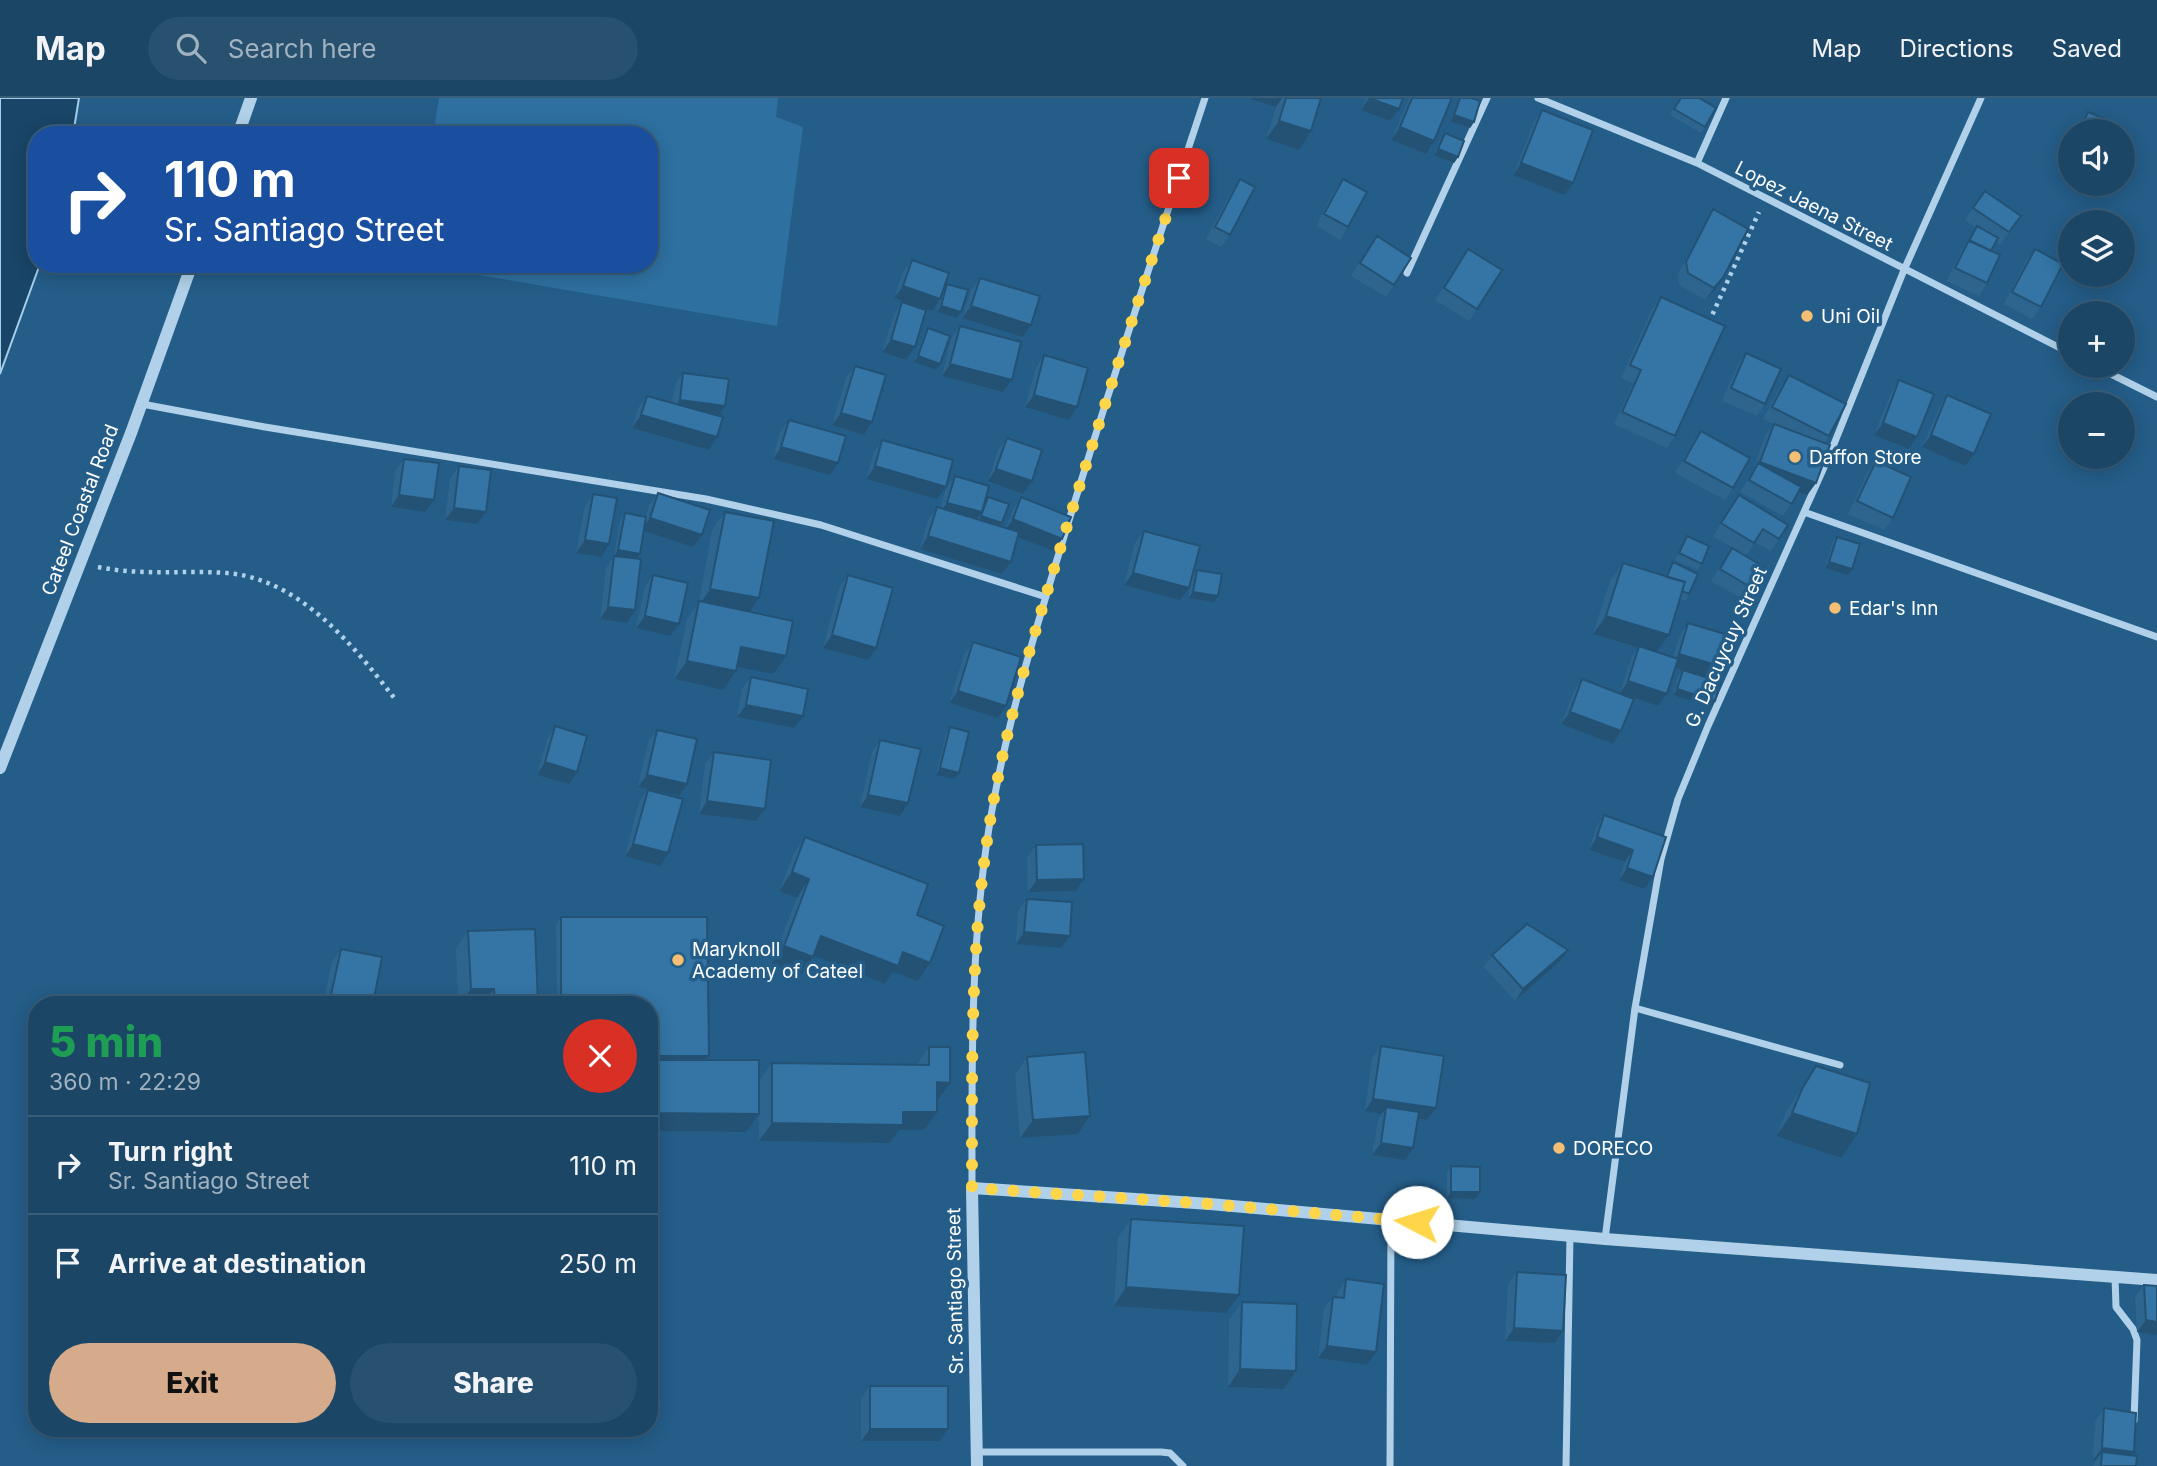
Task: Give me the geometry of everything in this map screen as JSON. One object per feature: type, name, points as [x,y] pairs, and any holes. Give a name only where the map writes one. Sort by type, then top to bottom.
[{"type":"street","points":[[241,126],[251,98]]},
{"type":"street","name":"Sr. Santiago Street","points":[[977,1459],[972,1188],[975,996],[979,914],[989,828],[1017,695],[1117,364],[1205,98]]},
{"type":"street","points":[[1407,273],[1486,98]]},
{"type":"street","name":"Lopez Jaena Street","points":[[1538,98],[1697,163],[2058,347]]},
{"type":"street","points":[[1697,163],[1726,98]]},
{"type":"street","name":"G. Dacuycuy Street","points":[[1605,1239],[1635,1007],[1661,859],[1678,799],[1830,454],[1905,271],[1981,98]]},
{"type":"street","name":"Cateel Coastal Road","points":[[0,768],[142,404],[189,273]]},
{"type":"street","points":[[2119,378],[2157,397]]},
{"type":"street","points":[[142,404],[265,427],[706,499],[821,525],[1046,597]]},
{"type":"street","points":[[1804,512],[2157,637]]},
{"type":"street","points":[[1635,1007],[1840,1065]]},
{"type":"street","points":[[972,1188],[2157,1280]]},
{"type":"street","points":[[1390,1466],[1391,1219]]},
{"type":"street","points":[[1566,1466],[1570,1236]]},
{"type":"street","points":[[2115,1277],[2116,1307],[2133,1328],[2137,1340],[2133,1424]]},
{"type":"street","points":[[977,1459],[1161,1452],[1170,1454],[1183,1466]]},
{"type":"path","points":[[1708,323],[1765,199]]},
{"type":"path","points":[[81,563],[121,572],[229,573],[270,584],[317,612],[358,651],[395,699]]},
{"type":"shaded area","points":[[0,98],[79,98],[74,126],[28,126],[28,273],[37,273],[0,374]]},
{"type":"shaded area","points":[[439,98],[778,98],[776,117],[803,127],[777,326],[468,273],[658,273],[658,126],[434,126]]},
{"type":"building","points":[[1286,98],[1321,98],[1311,131],[1279,121]]},
{"type":"building","points":[[1369,98],[1403,98],[1399,109]]},
{"type":"building","points":[[1412,98],[1452,98],[1434,141],[1400,127]]},
{"type":"building","points":[[1460,98],[1480,101],[1474,122],[1454,115]]},
{"type":"building","points":[[1681,98],[1699,98],[1716,108],[1705,127],[1674,109]]},
{"type":"building","points":[[1542,110],[1593,130],[1573,183],[1521,163]]},
{"type":"building","points":[[2088,112],[2105,119],[2085,119]]},
{"type":"building","points":[[1445,133],[1464,141],[1458,157],[1438,149]]},
{"type":"building","points":[[1240,179],[1255,187],[1230,235],[1215,227]]},
{"type":"building","points":[[1343,179],[1367,192],[1348,227],[1324,214]]},
{"type":"building","points":[[1985,191],[2021,216],[2009,232],[1973,208]]},
{"type":"building","points":[[1713,209],[1748,229],[1723,278],[1714,288],[1688,273],[1686,262]]},
{"type":"building","points":[[1977,226],[1998,238],[1991,251],[1969,241]]},
{"type":"building","points":[[1377,236],[1411,258],[1394,285],[1360,263]]},
{"type":"building","points":[[1969,240],[2000,255],[1987,283],[1955,268]]},
{"type":"building","points":[[1468,249],[1502,270],[1477,309],[1444,288]]},
{"type":"building","points":[[2035,249],[2058,261],[2058,274],[2041,307],[2012,292]]},
{"type":"building","points":[[912,260],[949,273],[940,299],[903,286]]},
{"type":"building","points":[[980,278],[1040,296],[1031,325],[971,306]]},
{"type":"building","points":[[947,284],[968,290],[961,312],[941,306]]},
{"type":"building","points":[[1661,297],[1725,326],[1675,436],[1622,412],[1641,370],[1630,365]]},
{"type":"building","points":[[902,302],[926,310],[915,347],[891,340]]},
{"type":"building","points":[[960,326],[1021,342],[1012,380],[950,364]]},
{"type":"building","points":[[928,328],[950,336],[940,364],[918,356]]},
{"type":"building","points":[[1746,353],[1781,369],[1765,404],[1731,388]]},
{"type":"building","points":[[1044,355],[1088,368],[1077,407],[1034,395]]},
{"type":"building","points":[[855,366],[886,375],[872,422],[841,413]]},
{"type":"building","points":[[683,373],[729,379],[725,406],[680,400]]},
{"type":"building","points":[[1789,375],[1846,404],[1829,436],[1772,407]]},
{"type":"building","points":[[1899,380],[1934,394],[1917,437],[1883,423]]},
{"type":"building","points":[[1947,395],[1991,414],[1974,454],[1931,435]]},
{"type":"building","points":[[647,396],[723,417],[717,437],[641,415]]},
{"type":"building","points":[[789,420],[846,436],[838,463],[781,447]]},
{"type":"building","points":[[1774,424],[1830,445],[1816,483],[1760,462]]},
{"type":"building","points":[[1701,431],[1750,458],[1733,488],[1684,461]]},
{"type":"building","points":[[1007,438],[1042,450],[1032,481],[996,469]]},
{"type":"building","points":[[882,440],[953,460],[946,487],[875,466]]},
{"type":"building","points":[[404,459],[439,463],[434,500],[399,495]]},
{"type":"building","points":[[1876,461],[1911,477],[1893,518],[1857,501]]},
{"type":"building","points":[[1758,463],[1801,487],[1792,504],[1749,480]]},
{"type":"building","points":[[459,466],[491,470],[486,512],[454,508]]},
{"type":"building","points":[[955,476],[989,486],[982,512],[947,503]]},
{"type":"building","points":[[658,493],[710,510],[702,535],[650,518]]},
{"type":"building","points":[[593,494],[617,498],[609,544],[585,540]]},
{"type":"building","points":[[1739,495],[1788,525],[1779,539],[1763,529],[1754,543],[1721,523]]},
{"type":"building","points":[[988,497],[1009,504],[1002,523],[981,516]]},
{"type":"building","points":[[1021,497],[1071,517],[1062,539],[1013,519]]},
{"type":"building","points":[[937,507],[1019,532],[1011,562],[928,536]]},
{"type":"building","points":[[725,512],[774,521],[759,598],[710,589]]},
{"type":"building","points":[[625,513],[646,517],[640,554],[618,550]]},
{"type":"building","points":[[1144,531],[1200,546],[1189,588],[1133,573]]},
{"type":"building","points":[[1687,536],[1709,546],[1702,564],[1679,553]]},
{"type":"building","points":[[1837,537],[1860,544],[1852,569],[1829,562]]},
{"type":"building","points":[[1732,548],[1764,567],[1752,588],[1720,569]]},
{"type":"building","points":[[614,556],[641,559],[635,610],[608,607]]},
{"type":"building","points":[[1673,562],[1698,574],[1689,594],[1682,591],[1685,582],[1667,577]]},
{"type":"building","points":[[1623,563],[1685,582],[1669,635],[1606,616]]},
{"type":"building","points":[[1197,570],[1222,574],[1218,596],[1193,592]]},
{"type":"building","points":[[653,575],[688,583],[679,624],[645,616]]},
{"type":"building","points":[[848,575],[893,588],[876,648],[832,635]]},
{"type":"building","points":[[699,601],[793,621],[786,656],[741,647],[736,671],[687,661]]},
{"type":"building","points":[[1688,623],[1735,637],[1726,668],[1679,654]]},
{"type":"building","points":[[973,642],[1021,657],[1006,706],[958,691]]},
{"type":"building","points":[[1639,646],[1678,659],[1667,694],[1628,681]]},
{"type":"building","points":[[1683,670],[1721,682],[1715,701],[1677,689]]},
{"type":"building","points":[[751,677],[808,689],[803,716],[746,705]]},
{"type":"building","points":[[1582,679],[1634,699],[1621,731],[1570,712]]},
{"type":"building","points":[[555,726],[587,736],[577,772],[545,762]]},
{"type":"building","points":[[950,727],[969,732],[959,773],[940,768]]},
{"type":"building","points":[[657,730],[697,739],[687,784],[647,775]]},
{"type":"building","points":[[880,740],[921,749],[908,803],[868,795]]},
{"type":"building","points":[[714,752],[771,760],[765,809],[707,801]]},
{"type":"building","points":[[648,790],[683,799],[668,853],[633,844]]},
{"type":"building","points":[[1604,815],[1666,837],[1653,877],[1627,868],[1633,850],[1597,837]]},
{"type":"building","points":[[805,837],[928,884],[917,915],[944,926],[930,963],[903,952],[898,966],[821,936],[813,957],[784,946],[809,879],[792,872]]},
{"type":"building","points":[[1083,844],[1084,879],[1037,880],[1036,845]]},
{"type":"building","points":[[1027,899],[1072,902],[1070,936],[1024,932]]},
{"type":"building","points":[[561,917],[707,917],[709,1056],[658,1056],[658,996],[561,996]]},
{"type":"building","points":[[1527,924],[1568,950],[1523,989],[1492,955]]},
{"type":"building","points":[[535,929],[538,996],[494,996],[494,989],[471,989],[468,931]]},
{"type":"building","points":[[341,949],[382,957],[375,996],[331,996]]},
{"type":"building","points":[[1381,1046],[1444,1056],[1436,1108],[1373,1099]]},
{"type":"building","points":[[929,1047],[950,1047],[950,1083],[937,1082],[937,1112],[903,1112],[903,1125],[772,1123],[772,1063],[929,1065]]},
{"type":"building","points":[[1085,1052],[1090,1116],[1033,1120],[1027,1057]]},
{"type":"building","points":[[658,1060],[759,1060],[759,1114],[658,1113]]},
{"type":"building","points":[[1816,1066],[1870,1083],[1857,1134],[1792,1113]]},
{"type":"building","points":[[1386,1107],[1419,1112],[1413,1148],[1381,1143]]},
{"type":"building","points":[[1451,1166],[1480,1167],[1480,1192],[1451,1192]]},
{"type":"building","points":[[1131,1219],[1244,1226],[1239,1295],[1126,1287]]},
{"type":"building","points":[[1517,1272],[1566,1275],[1563,1331],[1514,1328]]},
{"type":"building","points":[[1346,1279],[1384,1284],[1376,1352],[1327,1346],[1333,1297],[1344,1298]]},
{"type":"building","points":[[2144,1285],[2157,1286],[2157,1322],[2146,1320]]},
{"type":"building","points":[[1242,1302],[1297,1304],[1296,1371],[1240,1369]]},
{"type":"building","points":[[870,1386],[948,1386],[948,1429],[870,1429]]},
{"type":"building","points":[[2104,1408],[2136,1413],[2134,1452],[2102,1448]]},
{"type":"building","points":[[2102,1452],[2137,1456],[2136,1466],[2101,1466]]},
{"type":"place","name":"Uni Oil","points":[[1807,316]]},
{"type":"place","name":"Daffon Store","points":[[1795,457]]},
{"type":"place","name":"Edar's Inn","points":[[1835,608]]},
{"type":"place","name":"Maryknoll Academy of Cateel","points":[[678,960]]},
{"type":"place","name":"DORECO","points":[[1559,1148]]},
{"type":"route","points":[[1179,178],[1117,364],[1026,660],[989,828],[979,914],[975,996],[972,1188],[1210,1204],[1417,1222]]}]
